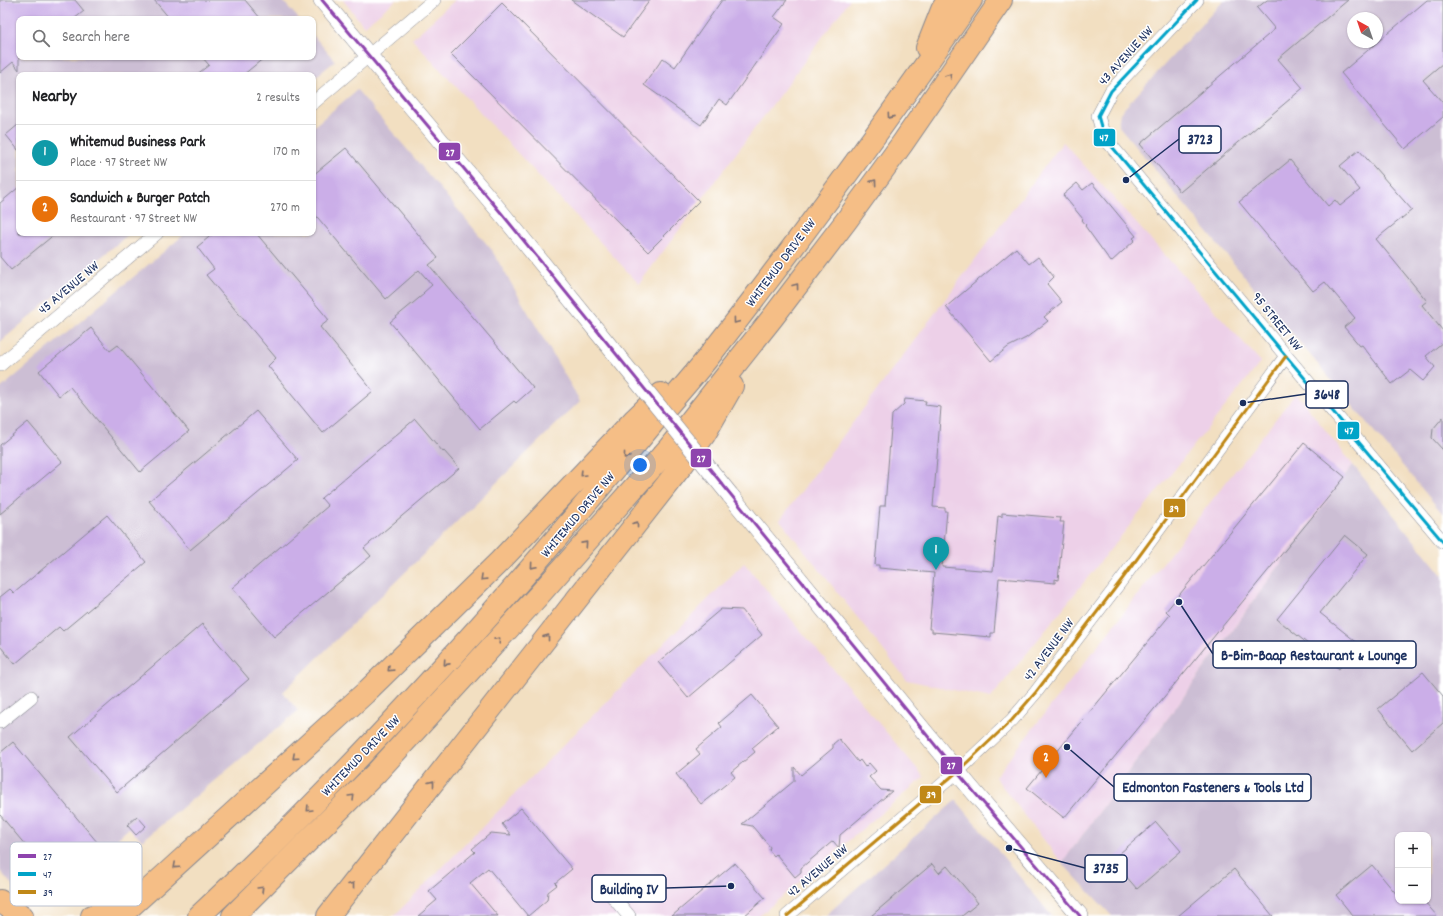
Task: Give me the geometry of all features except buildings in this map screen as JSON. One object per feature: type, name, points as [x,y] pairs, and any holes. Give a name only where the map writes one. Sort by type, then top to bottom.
[{"type":"highway","points":[[912,84],[942,10],[948,0]]},
{"type":"highway","name":"WHITEMUD DRIVE NW","points":[[199,916],[240,878],[306,812],[425,687],[593,496],[709,356],[871,142],[971,0]]},
{"type":"highway","name":"WHITEMUD DRIVE NW","points":[[233,916],[377,772],[534,601],[669,448],[773,317],[846,221],[902,144],[1001,0]]},
{"type":"highway","points":[[328,916],[687,458],[704,435],[773,317]]},
{"type":"highway","points":[[142,897],[365,693],[500,561],[633,421],[665,390],[709,356]]},
{"type":"highway","points":[[0,901],[22,916]]},
{"type":"highway","points":[[92,916],[123,906]]},
{"type":"highway","points":[[120,916],[132,906]]},
{"type":"street","points":[[322,0],[370,55],[957,772],[1080,916]]},
{"type":"street","points":[[316,100],[434,0]]},
{"type":"street","name":"43 AVENUE NW","points":[[1098,116],[1111,91],[1196,0]]},
{"type":"street","name":"95 STREET NW","points":[[1098,116],[1104,137],[1443,542]]},
{"type":"street","name":"45 AVENUE NW","points":[[0,365],[153,236]]},
{"type":"street","name":"42 AVENUE NW","points":[[787,916],[957,772],[999,733],[1036,692],[1123,578],[1286,356]]},
{"type":"street","points":[[0,722],[31,697]]},
{"type":"street","points":[[609,892],[629,916]]},
{"type":"shaded area","points":[[0,0],[282,0],[296,16],[16,16],[16,60],[316,60],[316,39],[335,61],[316,77],[316,72],[16,72],[16,236],[126,236],[0,342]]},
{"type":"shaded area","points":[[343,0],[396,0],[364,26]]},
{"type":"shaded area","points":[[455,0],[850,0],[639,284],[412,39]]},
{"type":"shaded area","points":[[1224,0],[1443,0],[1443,514],[1118,125],[1120,113]]},
{"type":"shaded area","points":[[357,90],[491,249],[580,401],[283,692],[298,711],[142,841],[130,827],[114,842],[10,842],[10,882],[0,871],[0,389],[182,236],[316,236],[316,124]]},
{"type":"shaded area","points":[[1063,142],[1261,362],[991,698],[907,680],[780,520]]},
{"type":"shaded area","points":[[1296,393],[1353,465],[1062,863],[995,777]]},
{"type":"shaded area","points":[[1353,465],[1443,576],[1443,916],[1112,916],[1062,863]]},
{"type":"shaded area","points":[[744,563],[924,777],[759,916],[394,916]]},
{"type":"shaded area","points":[[956,800],[1052,916],[825,916]]},
{"type":"transit line","name":"27","points":[[322,0],[502,214],[957,772],[1080,916]]},
{"type":"transit line","name":"47","points":[[1197,0],[1111,91],[1098,116],[1104,137],[1443,542]]},
{"type":"transit line","name":"39","points":[[787,916],[957,772],[1012,720],[1036,692],[1123,578],[1286,356]]},
{"type":"place","name":"3723","points":[[1126,180]]},
{"type":"place","name":"3648","points":[[1243,403]]},
{"type":"place","name":"Whitemud Business Park","points":[[936,570]]},
{"type":"place","name":"B-Bim-Baap Restaurant & Lounge","points":[[1179,602]]},
{"type":"place","name":"Edmonton Fasteners & Tools Ltd","points":[[1067,747]]},
{"type":"place","name":"Sandwich & Burger Patch","points":[[1046,778]]},
{"type":"place","name":"3735","points":[[1009,848]]},
{"type":"place","name":"Building IV","points":[[731,886]]}]
